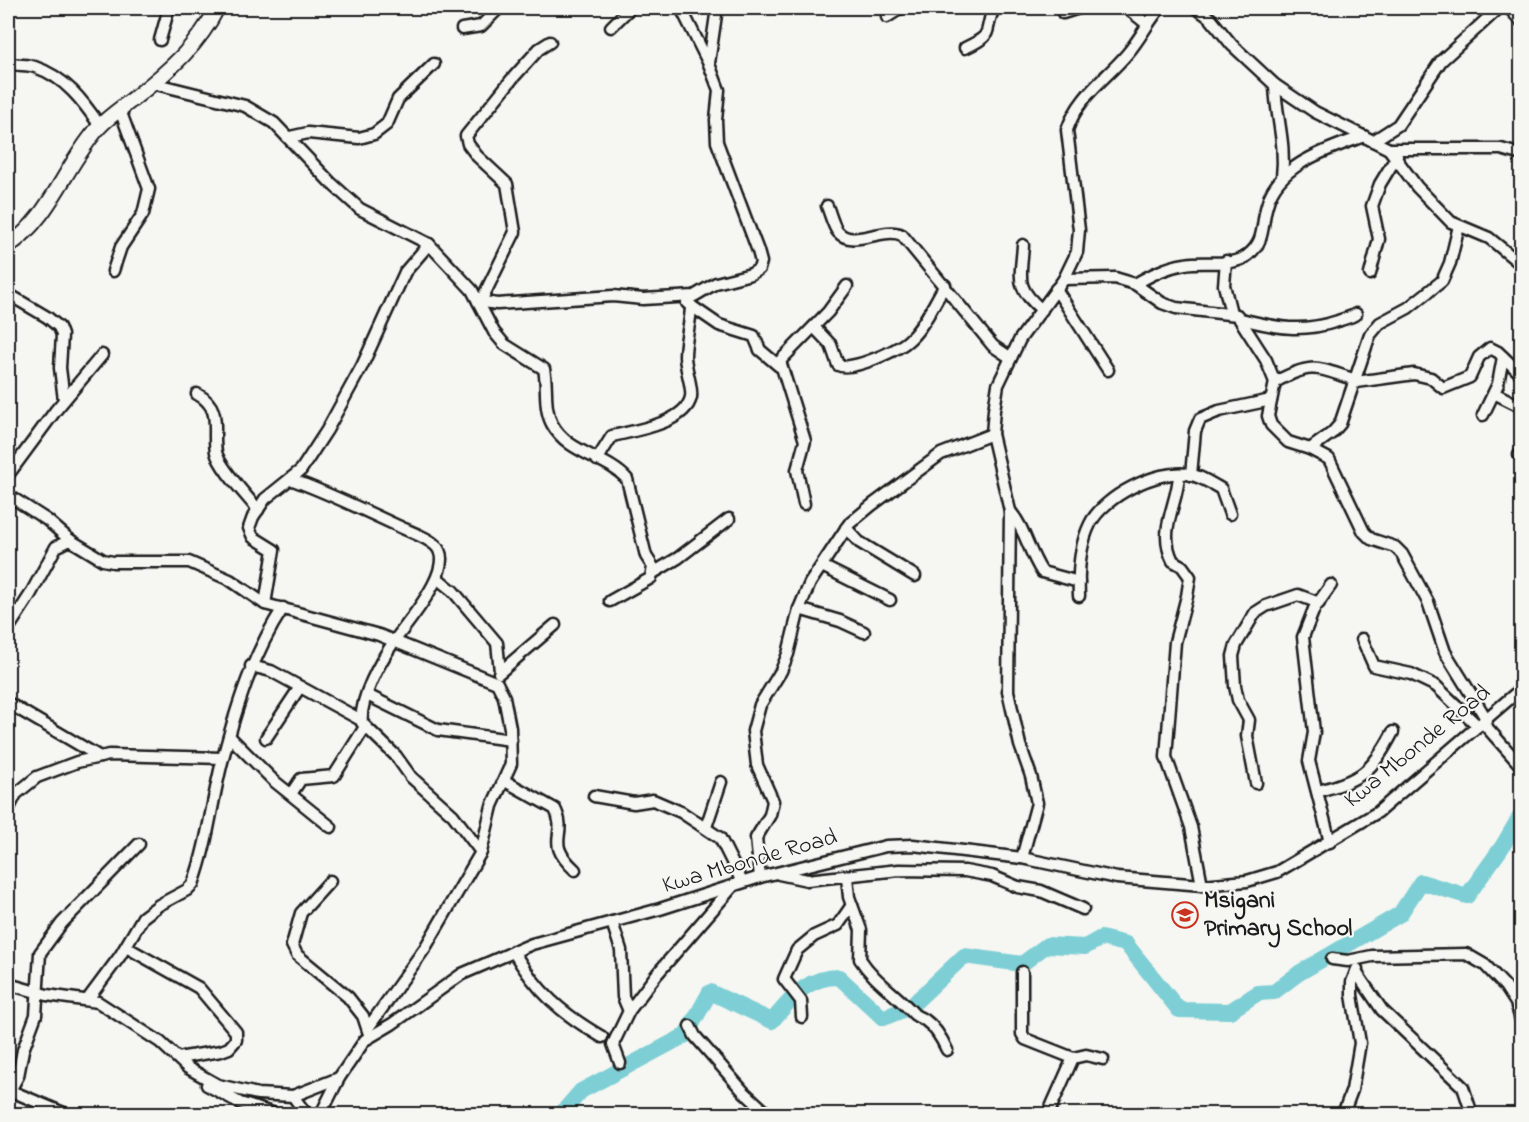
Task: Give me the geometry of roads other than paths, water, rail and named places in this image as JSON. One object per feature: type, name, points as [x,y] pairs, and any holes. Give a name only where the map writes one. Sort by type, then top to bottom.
[{"type":"street","points":[[160,40],[169,8]]},
{"type":"street","points":[[8,246],[27,232],[47,207],[85,145],[100,126],[188,52],[208,25],[217,8]]},
{"type":"street","points":[[462,29],[481,26],[499,8]]},
{"type":"street","points":[[611,27],[630,8]]},
{"type":"street","points":[[480,301],[522,303],[613,296],[680,298],[694,296],[716,283],[751,274],[759,268],[761,262],[717,142],[716,120],[719,90],[709,64],[681,8]]},
{"type":"street","points":[[709,64],[717,8]]},
{"type":"street","points":[[886,17],[901,8]]},
{"type":"street","points":[[964,48],[985,39],[994,8]]},
{"type":"street","points":[[1063,12],[1079,8]]},
{"type":"street","points":[[1127,8],[1147,24]]},
{"type":"street","points":[[1022,858],[1037,803],[1031,776],[1020,745],[1008,691],[1010,511],[992,434],[998,385],[1020,339],[1064,279],[1077,252],[1079,230],[1067,129],[1079,102],[1127,54],[1160,8]]},
{"type":"street","points":[[1196,8],[1210,18],[1232,45],[1275,85],[1315,111],[1393,153],[1417,187],[1435,207],[1459,226],[1490,238],[1521,265]]},
{"type":"street","points":[[1135,284],[1157,271],[1178,265],[1237,260],[1249,255],[1262,239],[1270,194],[1282,177],[1323,152],[1369,139],[1398,125],[1441,61],[1499,8]]},
{"type":"street","points":[[1509,8],[1521,22]]},
{"type":"street","points":[[480,301],[515,232],[507,184],[477,156],[468,144],[466,136],[512,79],[539,49],[550,42]]},
{"type":"street","points":[[290,137],[308,133],[352,138],[374,134],[387,124],[398,99],[434,64]]},
{"type":"street","points":[[9,67],[33,66],[54,75],[81,98],[100,126]]},
{"type":"street","points":[[152,83],[245,106],[274,123],[290,137],[313,165],[360,209],[429,244],[461,277],[480,301],[494,332],[504,344],[538,363],[544,369],[547,409],[552,425],[564,439],[597,460],[620,471],[627,479],[637,524],[653,573]]},
{"type":"street","points":[[1275,85],[1276,108],[1285,153],[1282,177]]},
{"type":"street","points":[[113,271],[121,248],[143,213],[149,189],[120,110]]},
{"type":"street","points":[[1393,153],[1501,149],[1521,155]]},
{"type":"street","points":[[1370,274],[1379,239],[1372,206],[1393,153]]},
{"type":"street","points":[[827,206],[838,232],[844,236],[866,238],[888,231],[902,235],[993,346],[1011,358]]},
{"type":"street","points":[[1310,449],[1340,424],[1370,335],[1380,323],[1408,308],[1442,281],[1450,263],[1459,226]]},
{"type":"street","points":[[265,604],[274,549],[253,537],[249,528],[265,500],[301,470],[327,430],[362,366],[405,272],[429,244]]},
{"type":"street","points":[[1023,245],[1020,283],[1028,299],[1042,310]]},
{"type":"street","points":[[1226,261],[1224,285],[1231,313]]},
{"type":"street","points":[[1064,279],[1115,278],[1135,284],[1162,303],[1176,308],[1231,313],[1263,326],[1280,326],[1304,331],[1356,314]]},
{"type":"street","points":[[814,327],[831,345],[838,365],[849,368],[870,360],[911,338],[945,285]]},
{"type":"street","points":[[779,366],[782,357],[814,327],[847,286]]},
{"type":"street","points":[[1056,289],[1108,370]]},
{"type":"street","points":[[8,294],[47,317],[59,327],[62,335],[60,368],[64,400]]},
{"type":"street","points":[[680,298],[719,325],[754,336],[760,350],[779,366],[805,441],[796,470],[804,504]]},
{"type":"street","points":[[597,460],[612,436],[633,433],[677,416],[690,402],[692,394],[687,378],[685,355],[691,305]]},
{"type":"street","points":[[1241,319],[1275,382],[1268,416],[1270,425],[1288,442],[1310,449],[1329,459],[1364,532],[1371,539],[1395,547],[1402,554],[1428,602],[1445,652],[1483,723]]},
{"type":"street","points":[[1275,382],[1300,369],[1313,366],[1356,381],[1414,374],[1431,378],[1443,388],[1470,377],[1479,357],[1490,348],[1521,375]]},
{"type":"street","points":[[8,475],[64,400],[102,355]]},
{"type":"street","points":[[1483,415],[1502,372],[1503,357]]},
{"type":"street","points":[[1494,393],[1521,407]]},
{"type":"street","points":[[197,394],[211,404],[214,412],[218,459],[258,510]]},
{"type":"street","points":[[1191,475],[1195,431],[1200,419],[1219,411],[1271,400]]},
{"type":"street","points":[[760,877],[756,838],[770,815],[773,801],[757,765],[753,731],[760,705],[781,671],[788,654],[799,609],[810,583],[846,528],[872,505],[940,454],[992,434]]},
{"type":"street","points":[[1179,475],[1166,525],[1168,545],[1173,561],[1182,566],[1190,577],[1175,642],[1166,757],[1191,827],[1202,885]]},
{"type":"street","points":[[1079,596],[1078,582],[1083,542],[1090,523],[1101,509],[1143,481],[1191,475],[1221,489],[1230,514]]},
{"type":"street","points":[[290,479],[371,513],[436,546],[439,550],[437,578],[407,628],[394,641],[373,678],[367,695],[363,723],[334,776],[301,779],[291,794]]},
{"type":"street","points":[[8,495],[47,519],[70,540],[103,560],[189,562],[230,580],[265,604],[394,641],[409,650],[497,676]]},
{"type":"street","points":[[1010,511],[1022,525],[1024,540],[1041,572],[1078,582]]},
{"type":"street","points":[[610,601],[651,578],[653,573],[678,558],[729,519]]},
{"type":"street","points":[[846,528],[859,542],[915,576]]},
{"type":"street","points":[[8,628],[30,595],[56,547],[70,540]]},
{"type":"street","points":[[822,566],[890,600]]},
{"type":"street","points":[[368,1033],[425,948],[481,852],[492,806],[511,764],[511,740],[504,697],[497,676],[497,643],[453,591],[437,578]]},
{"type":"street","points":[[1330,842],[1309,761],[1314,732],[1303,637],[1308,620],[1331,585]]},
{"type":"street","points":[[1256,783],[1247,736],[1249,720],[1238,700],[1235,686],[1233,656],[1236,645],[1255,613],[1266,606],[1298,595],[1319,603]]},
{"type":"street","points":[[88,999],[126,947],[143,917],[193,884],[223,758],[251,666],[283,608]]},
{"type":"street","points":[[799,609],[840,621],[864,632]]},
{"type":"street","points":[[497,676],[555,625]]},
{"type":"street","points":[[1362,639],[1374,666],[1411,674],[1436,686],[1483,723],[1521,767]]},
{"type":"street","points":[[251,666],[271,671],[363,723],[396,756],[427,794],[453,815],[481,852]]},
{"type":"street","points":[[266,738],[300,687]]},
{"type":"street","name":"Kwa Mbonde Road","points":[[321,1114],[339,1078],[368,1033],[392,1024],[462,974],[513,951],[760,877],[886,846],[948,848],[1022,858],[1117,878],[1202,885],[1247,881],[1277,872],[1378,812],[1521,688]]},
{"type":"street","points":[[367,695],[438,730],[511,740]]},
{"type":"street","points":[[8,703],[100,757]]},
{"type":"street","points":[[1318,791],[1361,777],[1381,754],[1393,732]]},
{"type":"street","points":[[230,737],[331,828]]},
{"type":"street","points":[[9,801],[22,788],[45,773],[109,755],[223,758]]},
{"type":"street","points":[[505,781],[555,809],[559,817],[557,846],[575,870]]},
{"type":"street","points":[[706,827],[720,782]]},
{"type":"street","points":[[594,796],[634,803],[653,800],[706,827],[720,838],[738,883],[657,974],[629,1011],[613,1044],[620,1063]]},
{"type":"street","points":[[66,1114],[9,1093],[18,1076],[23,1050],[36,1015],[39,993],[38,957],[62,923],[139,844]]},
{"type":"street","points":[[776,874],[807,880],[847,878],[899,870],[965,872],[992,876],[1018,887],[1041,891],[1083,909]]},
{"type":"street","points":[[847,878],[852,905],[861,930],[860,959],[885,988],[910,1007],[913,1013],[927,1021],[940,1036],[947,1050]]},
{"type":"street","points":[[330,881],[301,913],[292,945],[297,956],[348,997],[358,1008],[368,1033]]},
{"type":"street","points":[[802,1017],[801,1001],[784,979],[788,966],[805,942],[838,925],[852,905]]},
{"type":"street","points":[[612,922],[621,950],[623,997],[629,1011]]},
{"type":"street","points":[[126,947],[200,988],[236,1032],[236,1040],[230,1048],[178,1058]]},
{"type":"street","points":[[513,951],[528,976],[551,1003],[602,1037]]},
{"type":"street","points":[[1332,959],[1348,961],[1364,957],[1466,954],[1485,965],[1519,1002],[1521,1024]]},
{"type":"street","points":[[1343,1114],[1352,1090],[1360,1043],[1352,995],[1356,972],[1364,957]]},
{"type":"street","points":[[1022,972],[1022,1034],[1025,1039],[1073,1058],[1086,1055],[1102,1059]]},
{"type":"street","points":[[1356,972],[1382,1010],[1463,1087],[1470,1108],[1468,1114]]},
{"type":"street","points":[[8,984],[39,993],[88,999],[103,1004],[160,1042],[217,1092],[274,1114]]},
{"type":"street","points":[[690,1026],[695,1036],[743,1091],[768,1114]]},
{"type":"street","points":[[1048,1114],[1073,1058]]},
{"type":"street","points":[[188,1068],[218,1085],[240,1091],[293,1096],[339,1078]]},
{"type":"street","points":[[293,1096],[306,1114]]},
{"type":"waterway","points":[[561,1114],[581,1091],[686,1035],[710,992],[772,1021],[801,990],[817,981],[839,977],[883,1018],[910,1007],[964,956],[1022,964],[1047,945],[1085,947],[1101,938],[1126,944],[1179,1010],[1230,1011],[1258,993],[1274,992],[1299,973],[1400,914],[1421,882],[1467,896],[1502,847],[1522,813]]},
{"type":"place","name":"Msigani Primary School","points":[[1185,915]]}]
